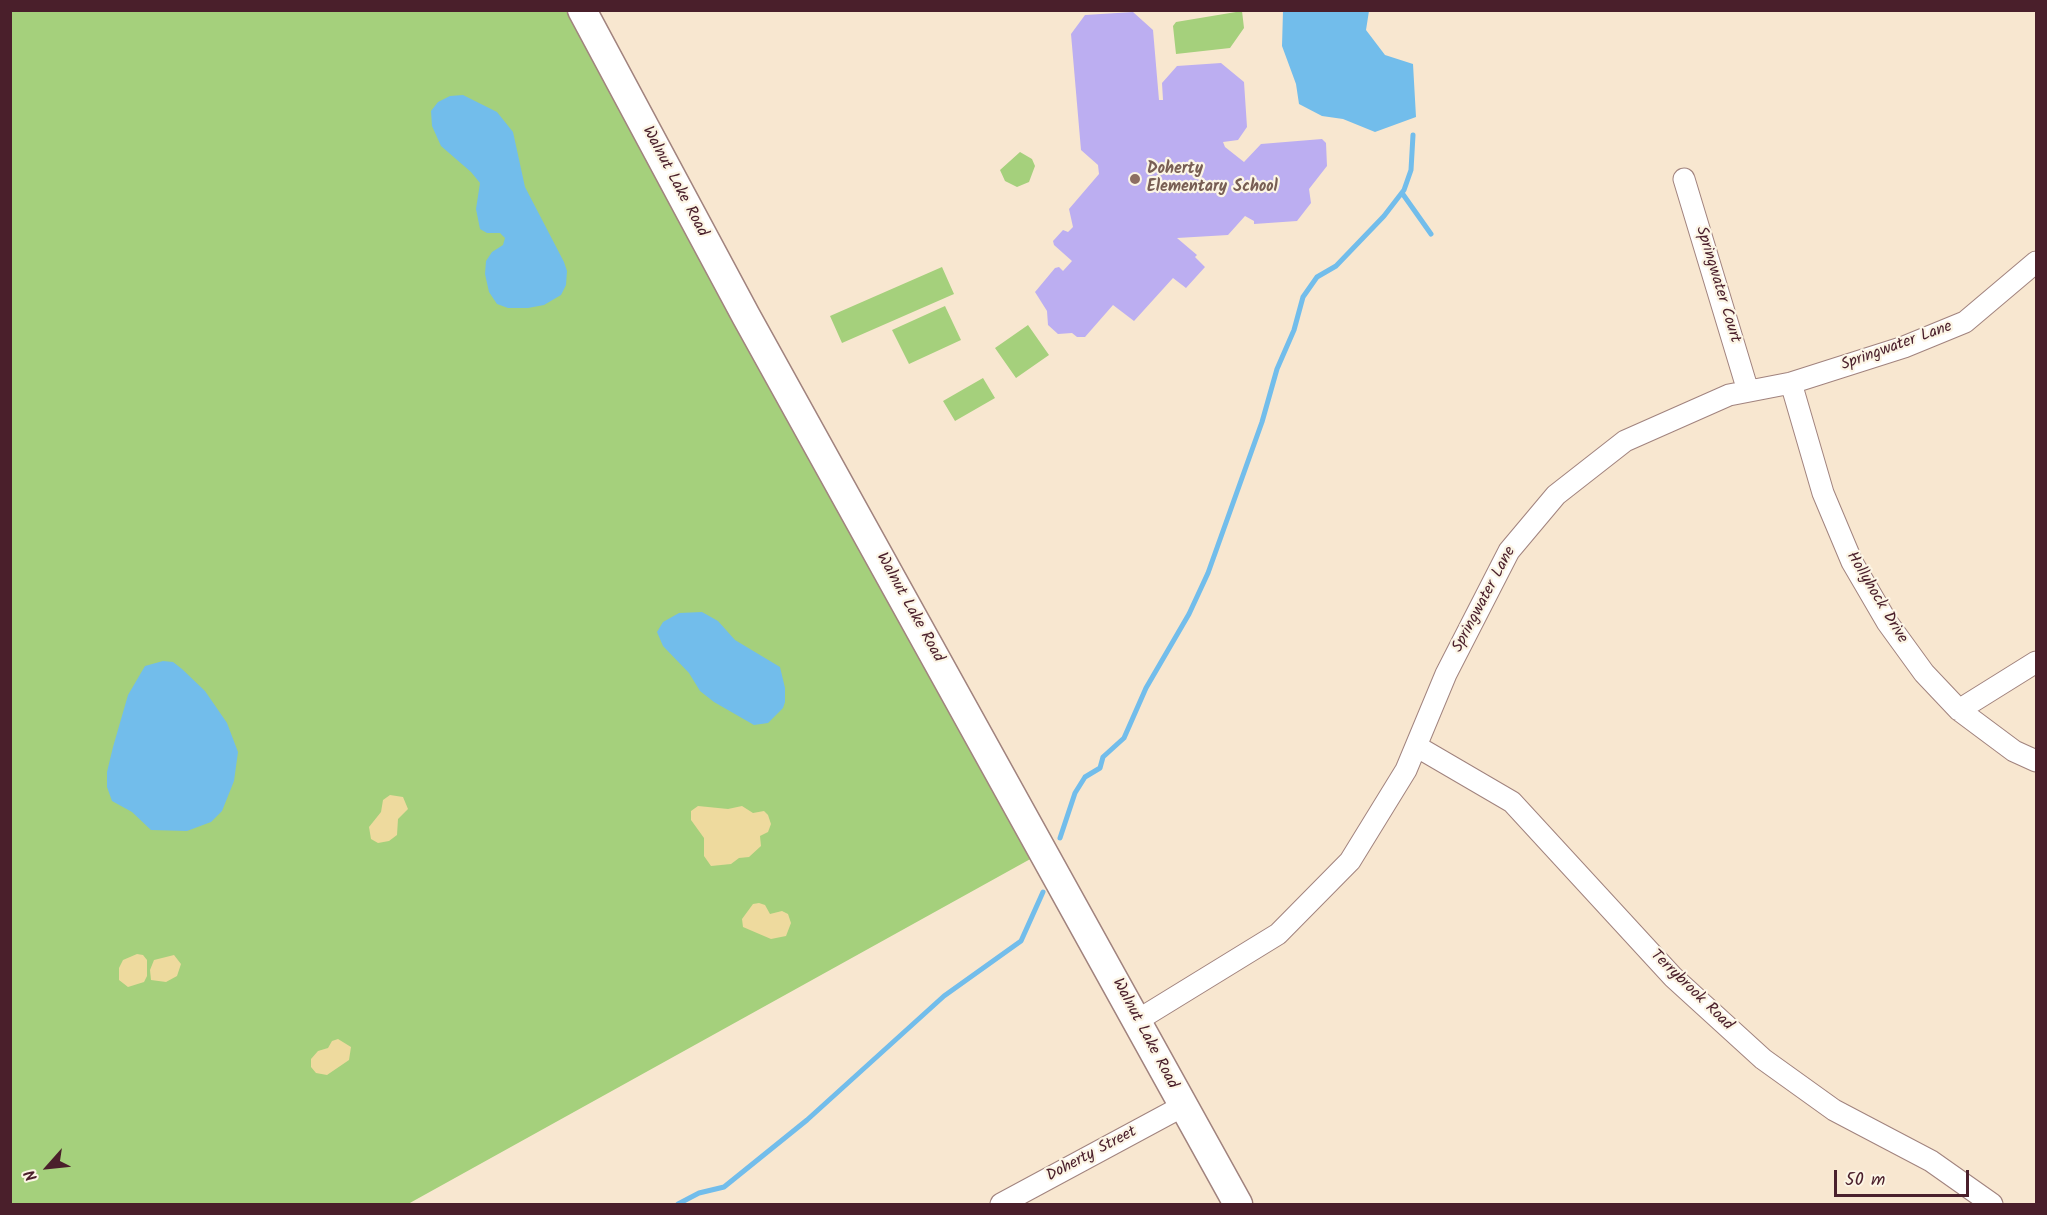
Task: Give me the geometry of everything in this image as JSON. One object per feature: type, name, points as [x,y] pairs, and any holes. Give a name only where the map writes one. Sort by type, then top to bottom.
[{"type":"street","name":"Walnut Lake Road","points":[[582,10],[752,327],[1238,1204]]},
{"type":"street","name":"Springwater Court","points":[[1684,179],[1748,391]]},
{"type":"street","name":"Springwater Lane","points":[[1137,1020],[1278,934],[1350,861],[1406,770],[1446,674],[1509,551],[1556,495],[1625,441],[1729,395],[1791,383],[1904,347],[1965,322],[2037,262]]},
{"type":"street","name":"Hollyhock Drive","points":[[1791,383],[1823,493],[1852,562],[1887,622],[1924,673],[1959,710],[2014,751],[2037,761]]},
{"type":"street","points":[[1959,710],[2037,662]]},
{"type":"street","name":"Terrybrook Road","points":[[1416,746],[1512,802],[1673,977],[1763,1059],[1834,1110],[1931,1161],[1992,1204]]},
{"type":"street","name":"Doherty Street","points":[[1001,1204],[1183,1106]]},
{"type":"green space","points":[[10,11],[578,11],[1043,852],[408,1204],[11,1204]]},
{"type":"green space","points":[[1242,11],[1244,28],[1230,48],[1176,54],[1173,26],[1176,22]]},
{"type":"green space","points":[[1020,152],[1032,159],[1035,166],[1029,182],[1017,187],[1005,181],[1000,170]]},
{"type":"green space","points":[[942,267],[954,294],[842,343],[830,316]]},
{"type":"green space","points":[[945,306],[961,340],[909,364],[892,330]]},
{"type":"green space","points":[[1028,325],[1049,355],[1016,378],[995,348]]},
{"type":"green space","points":[[983,378],[995,398],[955,421],[943,401]]},
{"type":"sand","points":[[390,795],[403,797],[408,809],[398,819],[397,835],[389,841],[378,843],[371,839],[369,827],[381,812],[383,800]]},
{"type":"sand","points":[[698,806],[728,809],[742,806],[753,813],[764,811],[771,824],[768,832],[760,836],[761,846],[749,857],[739,858],[731,864],[711,866],[704,856],[704,838],[691,820],[691,811]]},
{"type":"sand","points":[[753,904],[765,905],[770,914],[782,911],[788,914],[791,923],[786,936],[771,939],[743,927],[742,919]]},
{"type":"sand","points":[[137,954],[143,955],[147,960],[147,976],[144,982],[128,987],[119,980],[119,968],[123,960]]},
{"type":"sand","points":[[174,955],[181,964],[177,976],[166,982],[151,980],[150,970],[154,960]]},
{"type":"sand","points":[[338,1039],[351,1047],[349,1060],[327,1075],[316,1073],[311,1067],[311,1059],[318,1051],[328,1048],[332,1041]]},
{"type":"water","points":[[1283,11],[1369,11],[1366,30],[1385,55],[1413,64],[1416,117],[1375,132],[1343,119],[1322,116],[1299,104],[1296,84],[1282,46]]},
{"type":"water","points":[[463,95],[497,112],[513,132],[525,187],[564,262],[567,271],[566,285],[561,295],[544,305],[508,308],[497,304],[489,292],[485,274],[486,261],[492,252],[503,245],[505,238],[500,233],[487,233],[480,229],[476,209],[480,183],[441,146],[432,126],[431,111],[438,102],[450,96]]},
{"type":"water","points":[[702,612],[718,621],[735,640],[780,667],[785,688],[785,702],[783,708],[768,723],[754,725],[714,702],[700,691],[689,673],[663,646],[657,632],[663,622],[679,613]]},
{"type":"water","points":[[163,661],[173,662],[205,691],[227,723],[238,752],[234,781],[222,811],[211,822],[187,831],[151,830],[132,812],[112,801],[107,787],[107,772],[128,695],[145,666]]},
{"type":"building","points":[[1133,12],[1153,30],[1159,100],[1163,100],[1162,83],[1177,66],[1221,63],[1244,82],[1247,127],[1238,140],[1223,142],[1225,147],[1244,162],[1261,144],[1322,139],[1326,143],[1327,166],[1309,189],[1311,203],[1297,221],[1254,224],[1254,221],[1245,216],[1228,235],[1177,238],[1197,255],[1195,257],[1205,267],[1186,288],[1173,278],[1134,321],[1113,305],[1085,337],[1077,337],[1072,333],[1058,334],[1048,325],[1047,311],[1035,292],[1055,268],[1059,267],[1063,271],[1072,261],[1054,245],[1053,241],[1063,230],[1068,232],[1073,227],[1069,209],[1099,174],[1098,165],[1081,150],[1071,34],[1085,15]]},
{"type":"waterway","points":[[1060,838],[1075,793],[1085,777],[1100,768],[1103,757],[1124,738],[1146,688],[1189,614],[1208,573],[1262,422],[1277,369],[1294,330],[1303,297],[1317,277],[1336,266],[1384,216],[1404,190],[1411,170],[1413,135]]},
{"type":"waterway","points":[[1402,193],[1431,234]]},
{"type":"waterway","points":[[678,1204],[699,1193],[724,1187],[807,1120],[944,996],[1021,941],[1043,892]]},
{"type":"place","name":"Doherty Elementary School","points":[[1135,179]]}]
